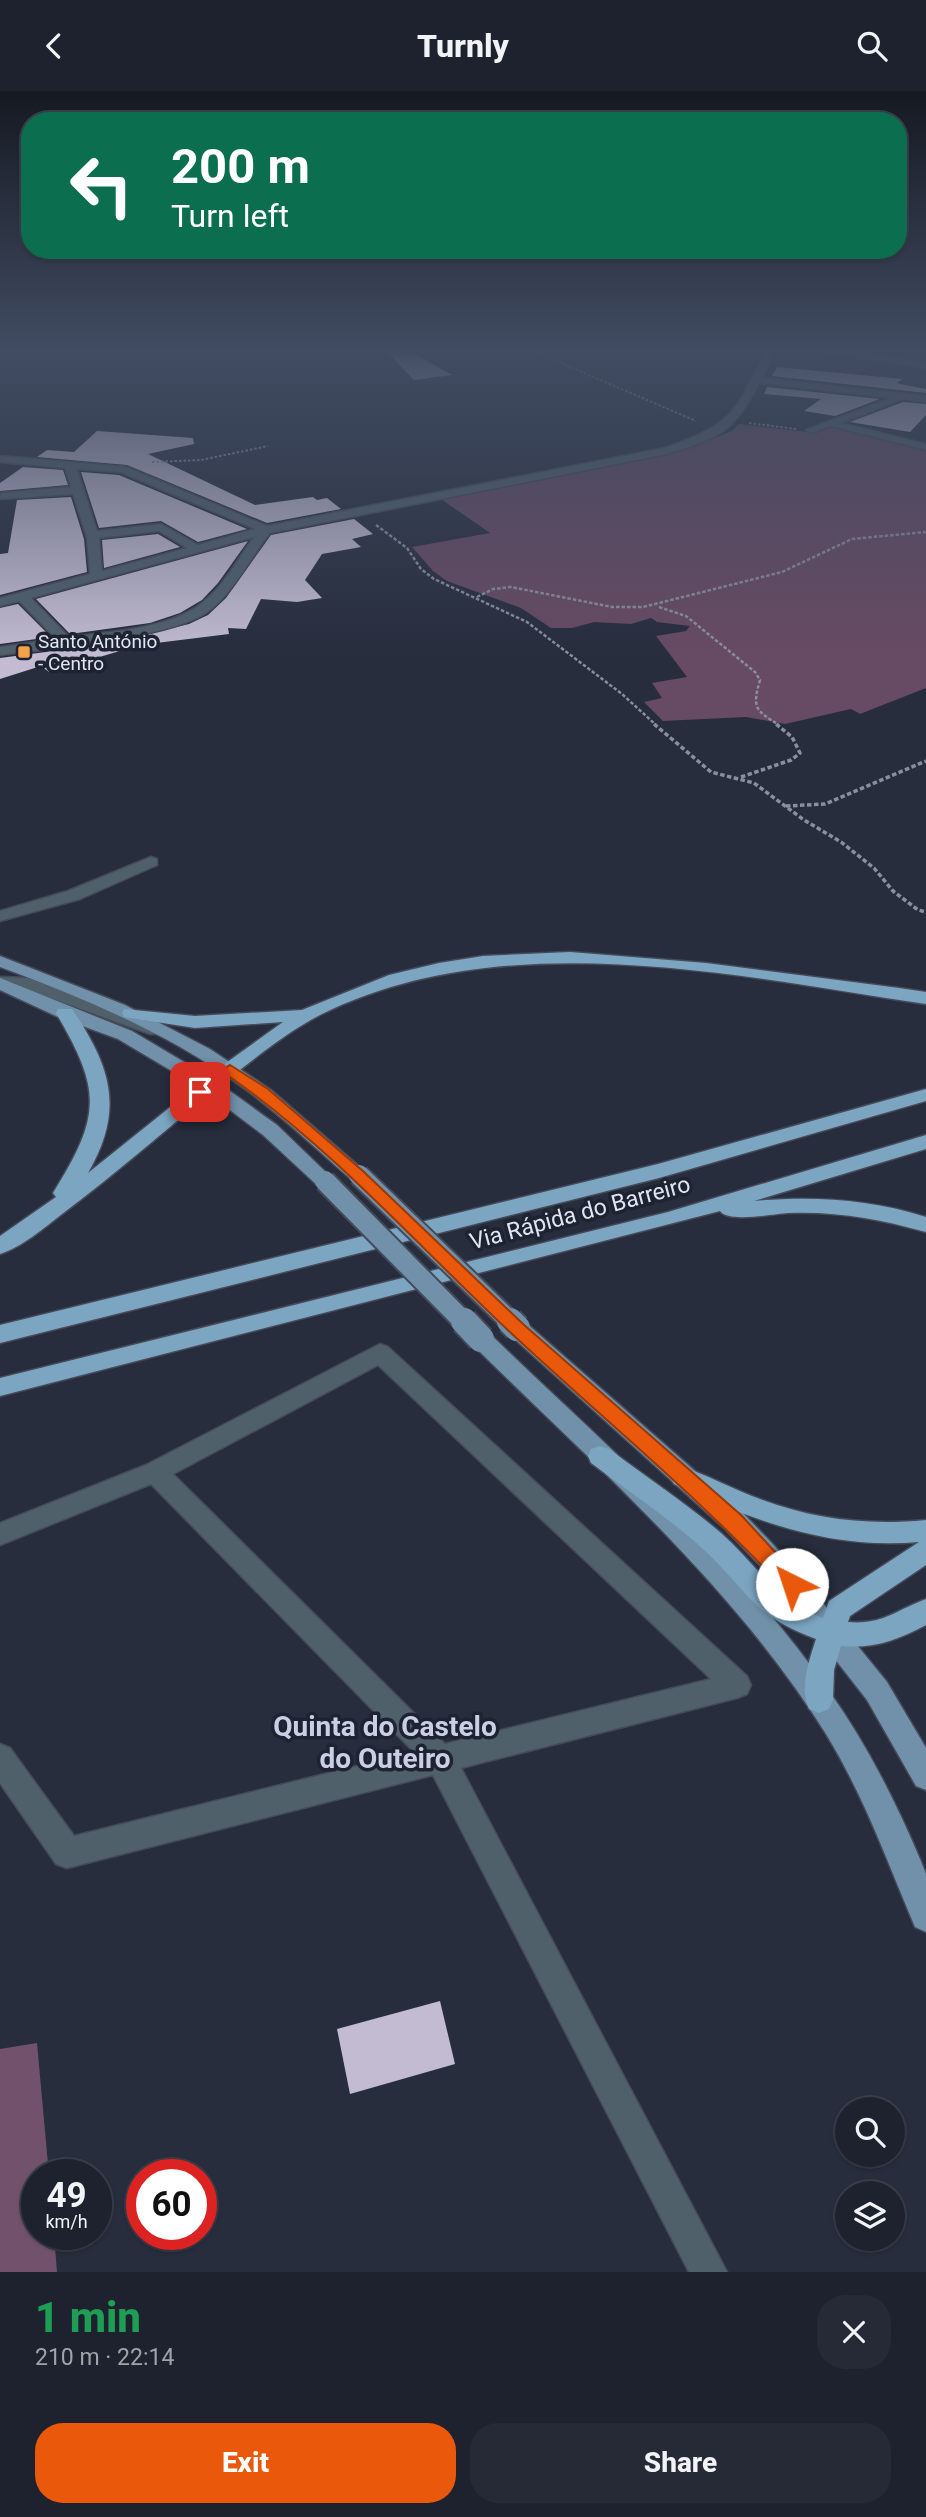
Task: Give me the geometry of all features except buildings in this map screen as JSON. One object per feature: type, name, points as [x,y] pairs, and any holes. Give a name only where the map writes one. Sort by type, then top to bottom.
[{"type":"highway","points":[[0,1246],[44,1219],[209,1085],[306,1014],[380,984],[444,965],[494,958],[607,957],[800,979],[926,998]]},
{"type":"highway","points":[[44,1219],[78,1175],[97,1131],[100,1085],[90,1057],[65,1013]]},
{"type":"highway","points":[[131,1013],[195,1022],[306,1014]]},
{"type":"highway","name":"Via Rápida do Barreiro","points":[[0,1334],[659,1171],[926,1095]]},
{"type":"highway","name":"Via Rápida do Barreiro","points":[[0,1387],[670,1219],[926,1142]]},
{"type":"highway","points":[[670,1219],[801,1204],[874,1210],[926,1225]]},
{"type":"highway","points":[[600,1457],[712,1541],[773,1606],[795,1620],[832,1633],[866,1636],[889,1631],[926,1611]]},
{"type":"highway","points":[[683,1477],[756,1511],[805,1526],[847,1534],[896,1535],[926,1531]]},
{"type":"highway","points":[[819,1700],[820,1670],[839,1609],[926,1551]]},
{"type":"main road","points":[[0,961],[131,1013],[230,1070],[262,1092],[359,1175],[517,1328],[734,1521],[779,1568],[877,1691],[926,1776]]},
{"type":"main road","points":[[0,983],[65,1013],[125,1034],[209,1085],[270,1130],[325,1181],[600,1457],[739,1599],[819,1700],[870,1784],[895,1836],[926,1916]]},
{"type":"street","points":[[0,602],[266,530],[670,450]]},
{"type":"street","points":[[0,459],[118,469],[266,530]]},
{"type":"street","points":[[70,465],[92,535],[96,575]]},
{"type":"street","points":[[1,496],[78,490]]},
{"type":"street","points":[[92,535],[161,527],[197,549]]},
{"type":"street","points":[[0,650],[167,622],[199,611],[216,596],[266,530]]},
{"type":"street","points":[[22,596],[65,641]]},
{"type":"street","points":[[0,916],[65,899],[151,862]]},
{"type":"street","points":[[0,983],[22,982],[165,1033]]},
{"type":"street","points":[[0,1534],[155,1472],[380,1353],[737,1685],[68,1853],[0,1758]]},
{"type":"street","points":[[155,1472],[441,1760],[709,2272]]},
{"type":"path","points":[[118,469],[169,460],[201,460],[250,450]]},
{"type":"path","points":[[343,514],[367,519],[407,548],[421,569],[434,579],[509,612],[546,636],[622,694],[710,772],[754,783],[841,842],[874,868],[893,891],[918,911],[926,912]]},
{"type":"path","points":[[636,608],[775,574],[805,563],[832,545],[851,539],[926,532]]},
{"type":"path","points":[[476,597],[495,587],[514,585],[595,605],[667,608],[686,616],[755,672],[760,680],[754,701],[757,709],[789,733],[800,753],[769,769],[737,778]]},
{"type":"path","points":[[785,806],[825,804],[926,761]]},
{"type":"shaded area","points":[[682,451],[926,451],[926,688],[860,714],[851,709],[785,724],[746,717],[663,721],[644,702],[662,698],[652,683],[687,677],[656,636],[686,631],[690,626],[657,622],[651,618],[631,624],[594,622],[572,628],[551,628],[521,608],[447,581],[433,571],[412,547],[490,533],[441,499]]},
{"type":"shaded area","points":[[37,2043],[48,2159],[21,2159],[21,2250],[55,2250],[57,2272],[0,2272],[0,2049]]},
{"type":"place","name":"Santo António - Centro","points":[[24,652]]},
{"type":"district","name":"Quinta do Castelo do Outeiro","points":[[385,1742]]},
{"type":"route","points":[[200,1092],[230,1070],[262,1092],[359,1175],[517,1328],[734,1521],[792,1584]]}]
